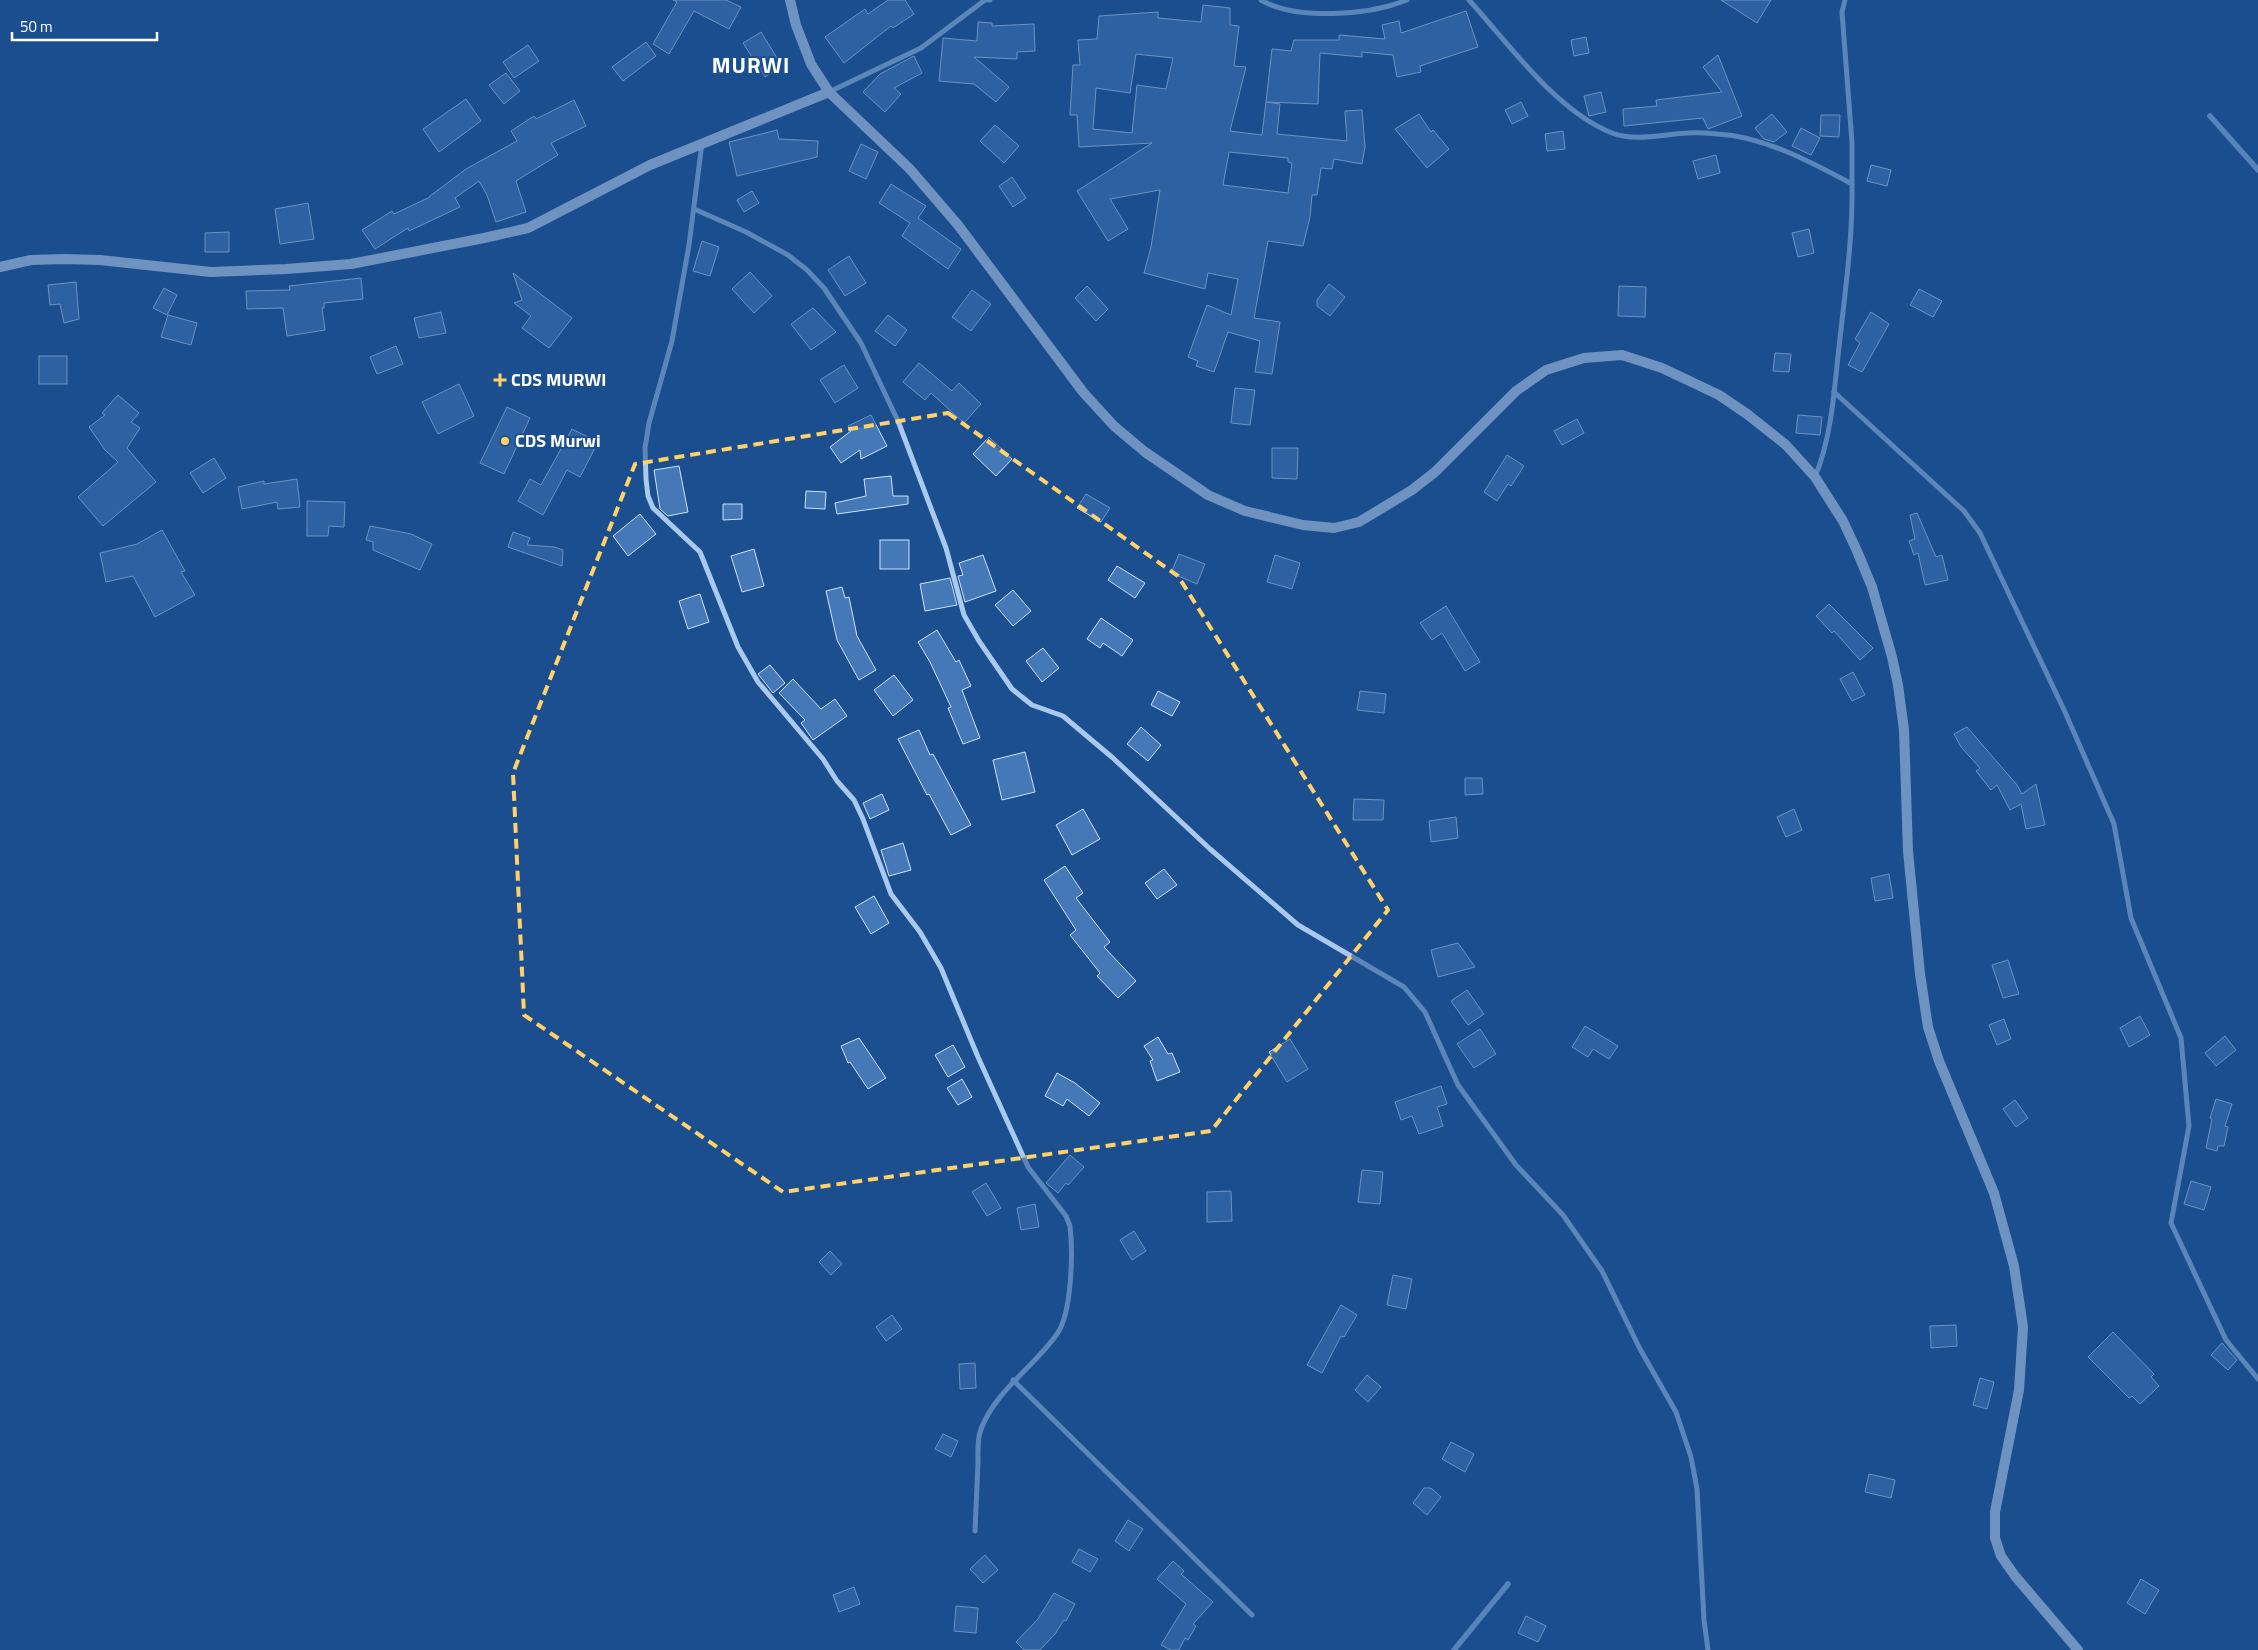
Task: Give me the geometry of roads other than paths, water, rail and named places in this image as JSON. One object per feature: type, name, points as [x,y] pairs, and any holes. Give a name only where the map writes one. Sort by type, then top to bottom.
[{"type":"main road","points":[[790,0],[796,25],[811,64],[829,92],[916,175],[958,226],[1083,392],[1114,426],[1145,452],[1186,482],[1208,495],[1245,510],[1303,525],[1334,528],[1359,522],[1420,484],[1435,472],[1516,391],[1546,370],[1584,358],[1622,355],[1662,368],[1719,395],[1747,414],[1786,445],[1815,477],[1843,521],[1857,551],[1874,594],[1892,657],[1904,730],[1908,851],[1920,974],[1928,1027],[1939,1061],[1994,1193],[2014,1266],[2023,1327],[2018,1390],[1994,1512],[1995,1538],[2001,1556],[2014,1576],[2078,1650]]},
{"type":"main road","points":[[0,267],[31,260],[65,259],[100,260],[211,272],[351,264],[528,228],[650,165],[829,92]]},
{"type":"street","points":[[829,92],[921,48],[985,0],[990,0]]},
{"type":"street","points":[[1261,0],[1279,9],[1298,12],[1342,13],[1390,7],[1407,0]]},
{"type":"street","points":[[1469,0],[1557,95],[1582,116],[1611,133],[1622,137],[1689,132],[1744,138],[1784,152],[1852,184]]},
{"type":"street","points":[[1815,477],[1824,456],[1834,392],[1853,227],[1852,143],[1842,12],[1845,0]]},
{"type":"street","points":[[702,143],[694,209],[672,341],[649,423],[645,448],[648,496],[654,508],[700,552],[738,647],[758,682],[823,759],[837,781],[854,800],[891,894],[920,932],[941,968],[978,1057],[1028,1167],[1066,1216],[1070,1226],[1068,1301],[1065,1318],[1058,1333],[1047,1347],[1013,1380],[986,1419],[979,1435],[975,1531]]},
{"type":"street","points":[[694,209],[746,232],[788,255],[807,270],[824,288],[861,344],[898,421],[946,548],[964,615],[979,641],[1012,688],[1032,705],[1063,716],[1106,752],[1210,849],[1298,925],[1404,987],[1425,1012],[1458,1085],[1516,1165],[1563,1215],[1602,1270],[1640,1350],[1676,1412],[1691,1456],[1698,1489],[1704,1620],[1708,1650]]},
{"type":"street","points":[[1834,392],[1964,511],[1980,533],[2065,712],[2114,824],[2131,918],[2181,1038],[2189,1126],[2171,1223],[2226,1340],[2258,1378]]},
{"type":"street","points":[[1013,1380],[1252,1615]]},
{"type":"waterway","points":[[2210,116],[2258,170]]},
{"type":"waterway","points":[[1454,1650],[1508,1584]]},
{"type":"place","name":"CDS MURWI","points":[[500,380]]},
{"type":"place","name":"CDS Murwi","points":[[505,441]]},
{"type":"district","name":"MURWI","points":[[751,65]]}]
